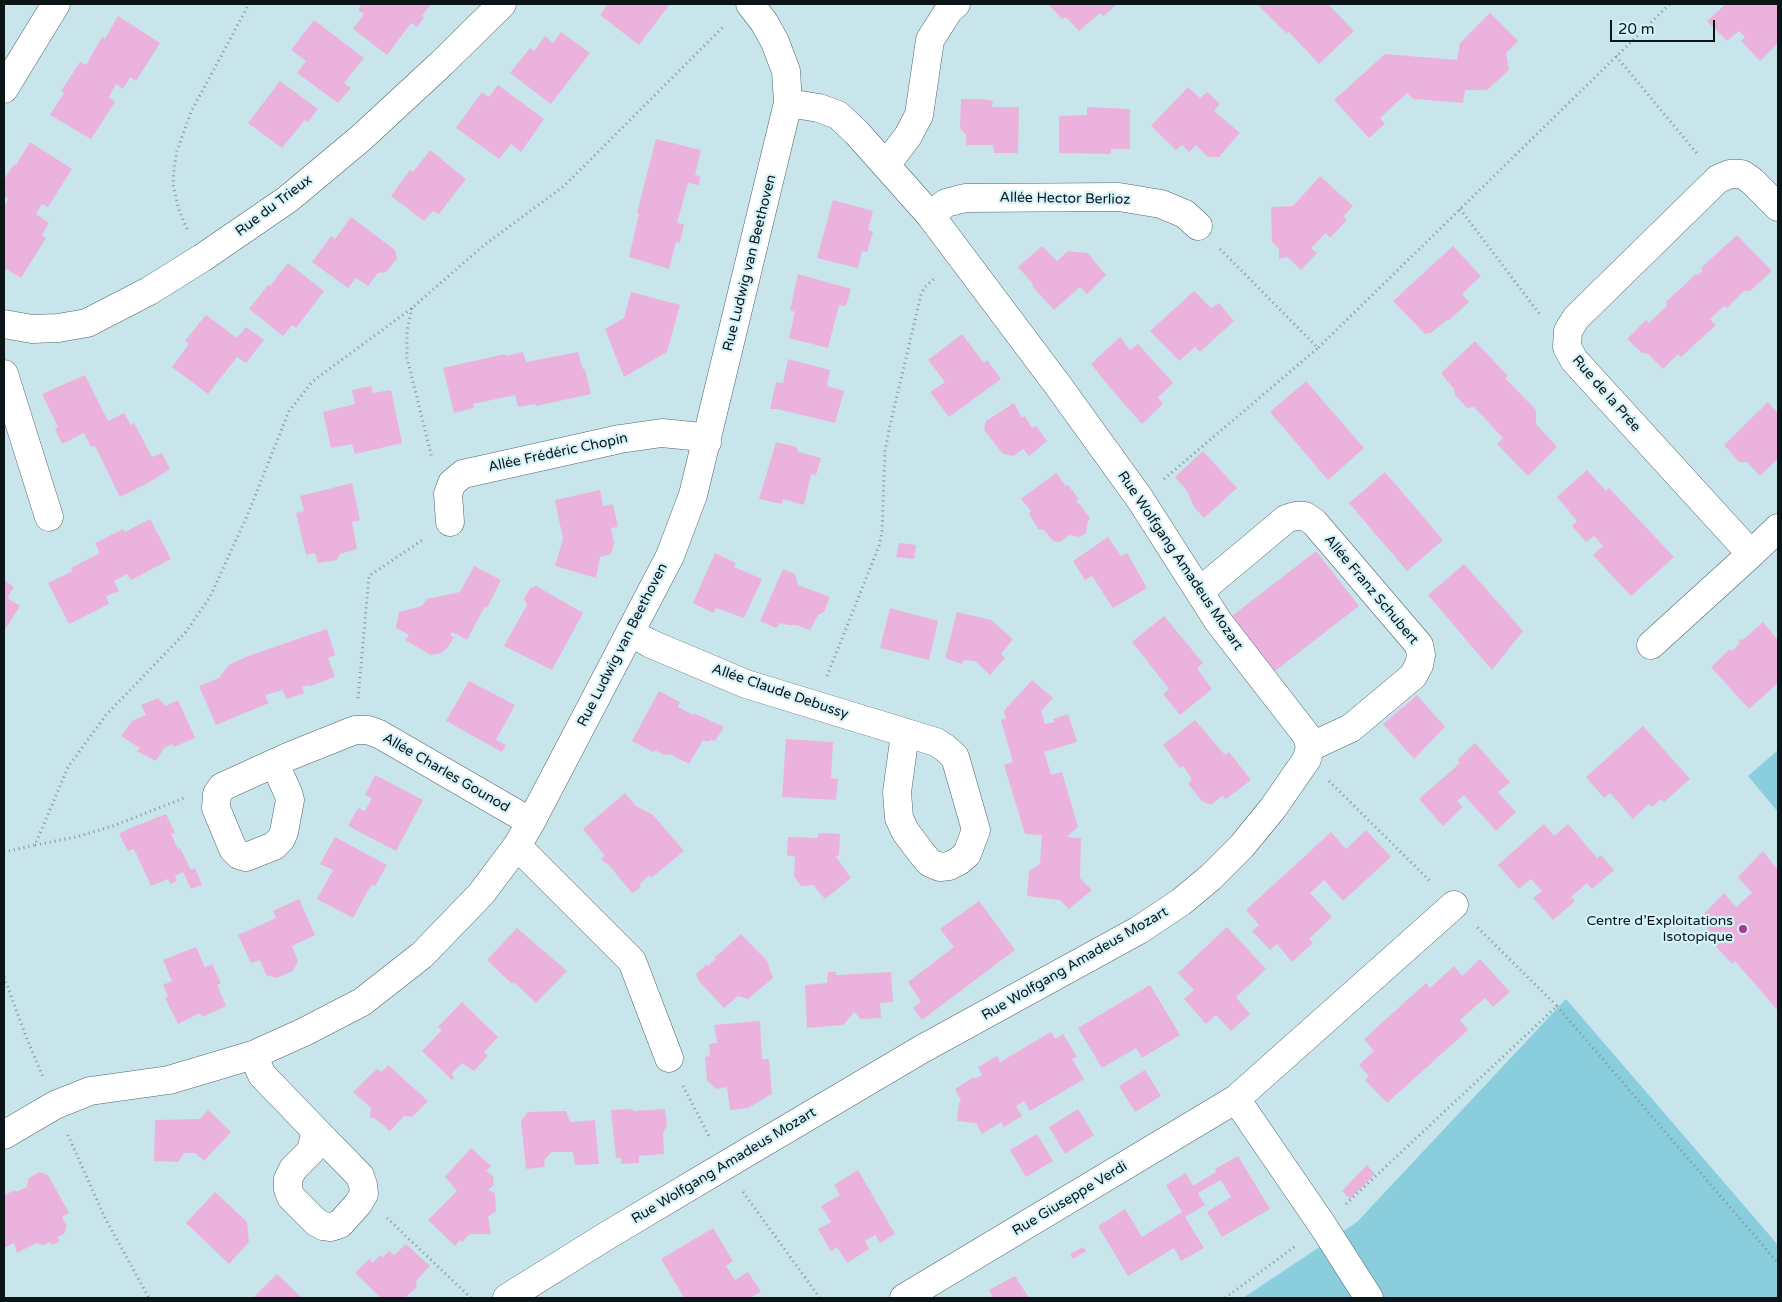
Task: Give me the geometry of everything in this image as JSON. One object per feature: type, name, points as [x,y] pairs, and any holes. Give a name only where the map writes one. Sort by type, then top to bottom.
[{"type":"street","points":[[4,89],[56,4]]},
{"type":"street","name":"Rue du Trieux","points":[[4,324],[32,329],[58,328],[87,322],[148,291],[202,258],[288,199],[361,138],[502,4]]},
{"type":"street","name":"Rue Ludwig van Beethoven","points":[[4,1135],[55,1105],[90,1090],[169,1080],[252,1055],[304,1032],[362,1002],[422,955],[481,894],[517,846],[670,556],[693,495],[788,102],[786,71],[775,42],[751,4]]},
{"type":"street","points":[[886,165],[908,136],[919,115],[930,40],[949,10],[956,4]]},
{"type":"street","name":"Rue Wolfgang Amadeus Mozart","points":[[507,1298],[608,1235],[914,1054],[1139,930],[1181,902],[1211,877],[1242,846],[1273,808],[1308,753],[1307,736],[1218,621],[1140,499],[1057,384],[930,215],[857,133],[838,115],[819,108],[788,102]]},
{"type":"street","name":"Rue de la Prée","points":[[1750,554],[1574,360],[1567,347],[1568,332],[1576,318],[1718,180],[1730,174],[1742,174],[1752,181],[1778,207]]},
{"type":"street","name":"Allée Hector Berlioz","points":[[930,215],[946,203],[965,198],[1120,198],[1161,204],[1192,220]]},
{"type":"street","points":[[4,374],[49,517]]},
{"type":"street","name":"Allée Frédéric Chopin","points":[[448,494],[452,483],[463,474],[620,439],[662,433],[692,436],[706,442]]},
{"type":"street","points":[[448,494],[450,522]]},
{"type":"street","name":"Allée Franz Schubert","points":[[1200,591],[1286,519],[1295,516],[1305,516],[1314,522],[1419,644],[1421,655],[1419,665],[1413,676],[1356,724],[1308,753]]},
{"type":"street","points":[[1650,645],[1778,528]]},
{"type":"street","name":"Allée Claude Debussy","points":[[630,632],[649,643],[746,684],[905,734]]},
{"type":"street","points":[[275,764],[290,800],[284,832],[281,839],[274,846],[246,857],[239,855],[233,849],[216,808],[217,794],[222,787],[275,764],[355,730]]},
{"type":"street","name":"Allée Charles Gounod","points":[[355,730],[368,730],[379,734],[531,822]]},
{"type":"street","points":[[517,846],[632,961],[668,1058]]},
{"type":"street","name":"Rue Giuseppe Verdi","points":[[904,1298],[1236,1099],[1454,904]]},
{"type":"street","points":[[252,1055],[262,1075],[360,1176],[364,1194],[358,1204],[340,1224],[331,1227],[323,1226],[316,1222],[291,1197],[288,1188],[288,1179],[293,1169],[311,1150],[316,1131]]},
{"type":"street","points":[[1236,1099],[1323,1226],[1369,1298]]},
{"type":"path","points":[[202,258],[193,243],[179,210],[173,185],[177,151],[192,112],[249,4]]},
{"type":"path","points":[[34,845],[68,767],[106,715],[185,633],[210,597],[247,516],[289,411],[313,381],[412,308],[483,246],[564,186],[726,25],[751,4]]},
{"type":"path","points":[[1140,499],[1318,348],[1670,4]]},
{"type":"path","points":[[1616,56],[1718,180]]},
{"type":"path","points":[[1460,209],[1544,320]]},
{"type":"path","points":[[1192,220],[1318,348]]},
{"type":"path","points":[[816,706],[879,546],[882,532],[887,439],[921,295],[930,282],[962,257]]},
{"type":"path","points":[[412,308],[407,331],[407,358],[432,460],[448,494]]},
{"type":"path","points":[[355,730],[369,576],[450,522]]},
{"type":"path","points":[[1308,753],[1454,904],[1557,1006],[1778,1263]]},
{"type":"path","points":[[4,852],[76,837],[113,826],[194,793],[222,787]]},
{"type":"path","points":[[4,977],[26,1039],[105,1218],[149,1298]]},
{"type":"path","points":[[1225,1298],[1323,1226],[1557,1006]]},
{"type":"path","points":[[668,1058],[724,1166],[820,1298]]},
{"type":"path","points":[[364,1194],[471,1298]]},
{"type":"shaded area","points":[[1778,750],[1778,812],[1748,776]]},
{"type":"shaded area","points":[[1566,999],[1778,1245],[1778,1298],[1243,1298],[1357,1222]]},
{"type":"building","points":[[362,4],[431,4],[417,27],[411,23],[387,55],[353,29],[364,14],[358,10]]},
{"type":"building","points":[[608,4],[670,4],[639,45],[600,15]]},
{"type":"building","points":[[1048,4],[1117,4],[1104,16],[1100,13],[1079,31],[1066,17],[1062,19]]},
{"type":"building","points":[[1257,4],[1328,4],[1354,31],[1319,64],[1289,32],[1286,33]]},
{"type":"building","points":[[1726,4],[1778,4],[1778,43],[1760,61],[1741,41],[1745,37],[1739,31],[1727,41],[1707,21]]},
{"type":"building","points":[[1490,13],[1518,41],[1506,53],[1509,70],[1487,90],[1465,90],[1463,103],[1413,99],[1407,93],[1380,118],[1385,124],[1369,138],[1334,100],[1385,54],[1457,60],[1460,43]]},
{"type":"building","points":[[118,16],[160,43],[136,81],[130,77],[123,89],[116,84],[109,97],[115,102],[91,139],[50,115],[64,93],[61,91],[80,62],[86,65],[102,37],[105,39]]},
{"type":"building","points":[[314,20],[364,58],[344,83],[351,88],[338,103],[297,73],[306,61],[291,50]]},
{"type":"building","points":[[561,32],[590,53],[551,104],[510,73],[530,48],[534,51],[545,36],[553,43]]},
{"type":"building","points":[[280,81],[318,109],[308,122],[305,120],[282,148],[248,123]]},
{"type":"building","points":[[498,85],[544,119],[521,152],[511,144],[499,159],[456,128],[482,92],[489,97]]},
{"type":"building","points":[[1188,87],[1200,98],[1207,92],[1220,104],[1214,111],[1240,133],[1219,157],[1208,157],[1196,145],[1189,152],[1182,145],[1176,150],[1151,126]]},
{"type":"building","points":[[961,99],[993,101],[992,107],[1019,107],[1018,153],[994,153],[993,145],[966,145],[966,135],[960,128]]},
{"type":"building","points":[[1087,107],[1130,109],[1130,149],[1111,149],[1111,154],[1059,153],[1059,116],[1087,115]]},
{"type":"building","points":[[656,139],[701,150],[695,175],[700,176],[699,185],[688,183],[677,223],[684,224],[680,243],[676,242],[669,269],[629,257],[639,214],[637,213]]},
{"type":"building","points":[[30,142],[72,169],[48,207],[42,204],[36,214],[49,223],[42,235],[46,238],[21,278],[4,268],[4,207],[8,199],[4,196],[4,180]]},
{"type":"building","points":[[430,150],[466,179],[439,214],[433,211],[424,221],[391,196],[410,170],[413,172]]},
{"type":"building","points":[[1320,176],[1353,206],[1343,217],[1347,220],[1330,238],[1326,233],[1311,248],[1317,253],[1301,270],[1287,257],[1279,259],[1279,249],[1272,242],[1271,207],[1293,206]]},
{"type":"building","points":[[833,200],[873,211],[868,230],[873,232],[867,252],[862,251],[858,268],[817,258]]},
{"type":"building","points":[[351,217],[395,250],[397,259],[386,272],[378,273],[368,286],[356,278],[348,288],[312,262],[331,236],[335,239]]},
{"type":"building","points":[[1737,235],[1772,271],[1750,291],[1744,291],[1727,308],[1724,306],[1710,319],[1716,325],[1681,357],[1678,354],[1663,369],[1648,354],[1642,353],[1627,339],[1646,320],[1649,323],[1667,306],[1666,302],[1696,274],[1698,275],[1703,270],[1701,268]]},
{"type":"building","points":[[1042,246],[1057,261],[1068,251],[1088,253],[1106,275],[1087,294],[1080,287],[1054,310],[1018,267]]},
{"type":"building","points":[[1453,246],[1481,276],[1462,294],[1469,302],[1449,320],[1431,333],[1425,334],[1393,301]]},
{"type":"building","points":[[288,263],[324,291],[296,328],[292,325],[283,336],[249,309]]},
{"type":"building","points":[[798,274],[851,289],[846,306],[839,305],[828,348],[789,338],[795,312],[790,310]]},
{"type":"building","points":[[1194,291],[1211,308],[1219,303],[1234,321],[1200,352],[1195,347],[1179,361],[1150,331]]},
{"type":"building","points":[[631,292],[680,305],[667,352],[624,377],[605,329],[624,318]]},
{"type":"building","points":[[206,315],[237,338],[246,327],[264,340],[246,363],[237,357],[208,394],[172,367],[189,344],[185,341]]},
{"type":"building","points":[[962,334],[984,363],[987,360],[1001,379],[949,417],[930,392],[945,382],[928,360]]},
{"type":"building","points":[[1120,337],[1130,350],[1138,344],[1173,383],[1158,397],[1163,404],[1142,424],[1091,364]]},
{"type":"building","points":[[1475,341],[1508,376],[1505,378],[1536,410],[1536,424],[1557,447],[1528,476],[1497,444],[1503,438],[1474,407],[1467,408],[1455,395],[1454,389],[1441,373]]},
{"type":"building","points":[[523,352],[526,362],[578,352],[583,369],[585,369],[591,394],[536,406],[535,404],[518,407],[515,395],[473,404],[474,408],[454,413],[443,368],[505,354],[506,356]]},
{"type":"building","points":[[788,359],[830,370],[827,386],[844,391],[835,423],[770,409],[776,382],[783,383]]},
{"type":"building","points":[[85,375],[108,421],[124,413],[131,425],[134,423],[152,457],[162,453],[170,469],[120,497],[95,446],[91,447],[84,433],[62,444],[55,429],[58,427],[42,394]]},
{"type":"building","points":[[1306,381],[1364,448],[1328,480],[1270,412]]},
{"type":"building","points":[[371,386],[373,393],[391,390],[402,443],[355,454],[352,444],[331,448],[323,412],[355,404],[352,390]]},
{"type":"building","points":[[1768,402],[1778,413],[1778,459],[1760,476],[1747,462],[1739,462],[1724,445]]},
{"type":"building","points":[[1014,403],[1022,418],[1025,416],[1032,428],[1036,426],[1047,441],[1029,456],[1023,449],[1014,456],[1003,454],[984,430],[986,421]]},
{"type":"building","points":[[776,442],[796,447],[799,452],[821,458],[816,475],[811,474],[804,505],[783,499],[782,504],[759,499]]},
{"type":"building","points":[[1203,451],[1237,488],[1204,518],[1194,507],[1187,491],[1175,477]]},
{"type":"building","points":[[1587,470],[1606,491],[1609,488],[1674,557],[1631,596],[1593,555],[1603,546],[1594,536],[1586,542],[1572,526],[1577,521],[1557,497]]},
{"type":"building","points":[[1385,472],[1443,540],[1407,571],[1349,503]]},
{"type":"building","points":[[1056,473],[1079,499],[1076,500],[1090,518],[1086,533],[1080,537],[1069,535],[1060,542],[1053,541],[1044,530],[1038,529],[1029,514],[1031,511],[1021,499]]},
{"type":"building","points":[[352,483],[360,520],[352,522],[357,549],[340,554],[337,560],[318,563],[315,553],[306,555],[296,513],[304,511],[300,496]]},
{"type":"building","points":[[600,490],[603,506],[613,504],[618,527],[611,528],[614,543],[611,554],[600,557],[596,578],[555,566],[563,539],[555,500]]},
{"type":"building","points":[[150,519],[171,559],[131,580],[127,574],[114,581],[119,591],[106,596],[109,604],[69,624],[48,583],[73,571],[71,568],[100,553],[95,543],[123,529],[125,532]]},
{"type":"building","points":[[1108,537],[1121,556],[1127,553],[1147,588],[1113,608],[1092,576],[1085,580],[1073,561]]},
{"type":"building","points":[[899,543],[916,545],[914,559],[896,557]]},
{"type":"building","points":[[1316,551],[1359,606],[1275,671],[1232,616]]},
{"type":"building","points":[[715,553],[736,563],[734,567],[762,579],[744,618],[716,608],[713,613],[693,603]]},
{"type":"building","points":[[1464,564],[1523,631],[1492,670],[1428,595]]},
{"type":"building","points":[[474,566],[501,580],[487,608],[485,606],[467,640],[452,632],[450,635],[454,637],[448,647],[441,653],[431,655],[405,640],[409,635],[396,628],[399,612],[422,606],[427,599],[460,592]]},
{"type":"building","points":[[783,569],[795,574],[798,585],[830,597],[824,612],[818,615],[810,630],[796,625],[780,623],[776,628],[760,621]]},
{"type":"building","points":[[4,580],[14,587],[7,598],[20,606],[4,631]]},
{"type":"building","points":[[536,586],[583,613],[552,670],[504,646],[527,605],[524,599],[530,588]]},
{"type":"building","points":[[890,608],[938,621],[929,660],[880,648]]},
{"type":"building","points":[[957,612],[991,620],[1013,639],[1001,654],[1005,658],[990,675],[975,661],[964,660],[962,664],[945,658]]},
{"type":"building","points":[[1164,616],[1203,663],[1197,668],[1212,689],[1180,715],[1163,694],[1169,689],[1132,642]]},
{"type":"building","points":[[1763,622],[1778,640],[1778,683],[1749,709],[1711,667],[1730,649],[1732,651],[1740,643],[1738,641],[1743,640]]},
{"type":"building","points":[[327,629],[335,655],[328,658],[335,677],[302,687],[304,693],[287,699],[282,690],[265,695],[269,703],[216,725],[199,686],[219,678],[229,665],[248,656]]},
{"type":"building","points":[[1032,680],[1053,698],[1041,711],[1045,724],[1055,722],[1053,719],[1068,714],[1077,742],[1044,752],[1051,775],[1062,772],[1078,827],[1067,837],[1081,838],[1080,878],[1092,890],[1069,909],[1060,900],[1027,896],[1029,871],[1040,864],[1042,835],[1025,834],[1004,765],[1013,762],[1001,720],[1006,719],[1004,711]]},
{"type":"building","points":[[469,681],[515,705],[496,740],[506,745],[502,752],[446,721]]},
{"type":"building","points":[[659,691],[680,702],[678,707],[724,727],[715,741],[707,742],[703,740],[689,764],[670,754],[664,755],[655,750],[653,752],[632,741]]},
{"type":"building","points":[[1417,695],[1445,727],[1414,759],[1383,724]]},
{"type":"building","points":[[158,698],[166,706],[178,700],[195,738],[174,747],[172,744],[164,748],[156,761],[137,751],[140,748],[121,736],[132,721],[146,715],[141,705]]},
{"type":"building","points":[[1195,720],[1225,755],[1229,752],[1251,780],[1226,799],[1222,796],[1211,805],[1202,801],[1188,784],[1192,779],[1183,766],[1180,768],[1163,745]]},
{"type":"building","points":[[1643,726],[1690,779],[1664,802],[1661,799],[1652,807],[1649,804],[1633,819],[1610,793],[1604,798],[1586,777]]},
{"type":"building","points":[[786,739],[833,742],[831,778],[838,779],[836,800],[782,797]]},
{"type":"building","points":[[1475,743],[1510,782],[1498,792],[1516,812],[1496,831],[1464,795],[1457,801],[1463,807],[1443,826],[1419,799],[1460,763],[1457,760]]},
{"type":"building","points":[[375,775],[423,800],[396,851],[348,826],[358,808],[365,811],[372,798],[365,795]]},
{"type":"building","points":[[625,793],[636,806],[653,815],[684,851],[651,878],[650,875],[639,884],[641,887],[632,893],[607,863],[601,859],[605,856],[583,829]]},
{"type":"building","points":[[166,814],[175,833],[171,834],[178,849],[180,848],[191,870],[195,868],[202,885],[191,889],[183,872],[175,876],[177,881],[170,884],[168,879],[151,886],[134,849],[128,851],[119,834]]},
{"type":"building","points":[[1544,824],[1554,836],[1568,824],[1597,858],[1601,855],[1614,870],[1592,889],[1587,883],[1571,897],[1575,901],[1553,920],[1533,898],[1542,891],[1531,879],[1519,889],[1498,865]]},
{"type":"building","points":[[1366,830],[1391,857],[1343,901],[1324,880],[1310,893],[1332,917],[1309,939],[1313,943],[1292,962],[1277,944],[1270,950],[1252,931],[1259,925],[1246,910],[1331,832],[1346,849]]},
{"type":"building","points":[[819,833],[840,834],[839,855],[836,857],[851,878],[825,899],[813,885],[801,886],[794,876],[795,857],[787,855],[788,837],[817,838]]},
{"type":"building","points":[[335,837],[387,865],[375,886],[371,885],[353,918],[317,899],[333,870],[320,864]]},
{"type":"building","name":"Centre d’Exploitations Isotopique","points":[[1763,851],[1778,870],[1778,1011],[1735,961],[1732,964],[1712,942],[1715,939],[1700,918],[1724,893],[1736,907],[1752,893],[1738,877]]},
{"type":"building","points":[[299,899],[315,935],[292,946],[298,961],[293,971],[276,978],[266,975],[260,960],[251,963],[238,935],[276,918],[273,911]]},
{"type":"building","points":[[979,901],[1015,950],[922,1020],[913,1008],[921,1002],[908,982],[954,947],[940,929]]},
{"type":"building","points":[[1227,927],[1266,969],[1236,997],[1250,1014],[1231,1031],[1216,1015],[1206,1024],[1184,999],[1194,990],[1178,973]]},
{"type":"building","points":[[517,928],[567,971],[536,1003],[514,982],[512,984],[487,960]]},
{"type":"building","points":[[741,934],[767,961],[773,978],[748,999],[738,996],[724,1008],[699,981],[696,974],[716,959],[714,958]]},
{"type":"building","points":[[196,947],[205,967],[212,964],[221,983],[217,985],[226,1006],[202,1017],[200,1013],[178,1024],[165,998],[168,996],[163,985],[172,981],[163,960]]},
{"type":"building","points":[[1480,959],[1510,992],[1493,1007],[1485,998],[1460,1020],[1468,1030],[1387,1103],[1365,1080],[1369,1076],[1359,1065],[1374,1051],[1364,1039],[1426,983],[1430,988],[1454,966],[1462,976]]},
{"type":"building","points":[[828,972],[836,972],[836,975],[891,972],[893,1002],[880,1003],[881,1018],[861,1019],[854,1012],[843,1025],[807,1028],[805,985],[827,983]]},
{"type":"building","points":[[1150,985],[1180,1035],[1142,1058],[1136,1048],[1102,1068],[1078,1028]]},
{"type":"building","points":[[462,1002],[498,1037],[484,1052],[488,1056],[474,1071],[462,1063],[452,1073],[454,1078],[452,1080],[422,1051],[442,1030],[438,1027]]},
{"type":"building","points":[[760,1021],[762,1059],[769,1059],[772,1094],[748,1108],[730,1110],[727,1087],[716,1089],[707,1080],[705,1057],[710,1056],[709,1044],[717,1043],[714,1025]]},
{"type":"building","points":[[1051,1032],[1055,1039],[1063,1034],[1077,1057],[1072,1059],[1084,1079],[1030,1111],[1024,1101],[1016,1106],[1022,1116],[1004,1127],[1001,1122],[982,1134],[976,1123],[957,1121],[959,1103],[961,1101],[955,1089],[974,1077],[975,1079],[982,1075],[978,1067],[997,1056],[1000,1062]]},
{"type":"building","points":[[388,1065],[428,1101],[412,1117],[404,1116],[390,1131],[374,1118],[370,1118],[371,1108],[353,1092],[377,1069],[382,1072]]},
{"type":"building","points":[[1145,1070],[1161,1096],[1135,1112],[1119,1086]]},
{"type":"building","points":[[633,1109],[633,1111],[665,1109],[667,1125],[663,1133],[664,1154],[639,1156],[639,1163],[621,1164],[621,1158],[616,1158],[611,1110]]},
{"type":"building","points":[[1078,1109],[1094,1135],[1065,1154],[1049,1127]]},
{"type":"building","points":[[208,1110],[231,1132],[204,1161],[195,1153],[184,1153],[178,1162],[154,1161],[155,1120],[200,1119]]},
{"type":"building","points":[[566,1111],[570,1122],[595,1120],[599,1164],[575,1165],[573,1152],[552,1152],[544,1160],[545,1167],[526,1169],[521,1121],[528,1112]]},
{"type":"building","points":[[1037,1134],[1053,1161],[1026,1177],[1010,1150]]},
{"type":"building","points":[[471,1148],[491,1166],[486,1171],[493,1176],[494,1185],[488,1190],[495,1193],[496,1211],[488,1217],[491,1234],[470,1234],[462,1242],[460,1240],[455,1246],[428,1220],[457,1191],[445,1177]]},
{"type":"building","points":[[1238,1156],[1270,1209],[1222,1237],[1207,1212],[1231,1197],[1221,1180],[1198,1193],[1205,1205],[1185,1217],[1204,1248],[1181,1261],[1174,1248],[1128,1276],[1098,1226],[1125,1209],[1142,1237],[1182,1212],[1166,1185],[1186,1173],[1193,1186],[1216,1172],[1215,1169]]},
{"type":"building","points":[[1367,1165],[1375,1174],[1350,1199],[1342,1191]]},
{"type":"building","points":[[858,1170],[895,1234],[880,1243],[875,1235],[865,1241],[869,1249],[847,1263],[837,1247],[831,1251],[818,1229],[831,1222],[821,1206],[840,1195],[834,1185]]},
{"type":"building","points":[[39,1172],[48,1175],[69,1213],[62,1217],[67,1226],[64,1234],[57,1237],[60,1241],[52,1245],[50,1242],[44,1245],[36,1243],[17,1253],[14,1243],[4,1248],[4,1195],[27,1187],[29,1178]]},
{"type":"building","points":[[215,1192],[247,1222],[249,1242],[229,1264],[186,1223]]},
{"type":"building","points":[[713,1228],[733,1261],[726,1266],[735,1280],[748,1272],[761,1292],[750,1298],[684,1298],[661,1259]]},
{"type":"building","points":[[406,1244],[430,1266],[416,1281],[417,1287],[407,1298],[381,1298],[355,1273],[369,1259],[373,1263],[380,1255],[383,1257],[389,1251],[394,1255]]},
{"type":"building","points":[[1083,1247],[1086,1251],[1073,1259],[1070,1254]]},
{"type":"building","points":[[277,1274],[302,1298],[253,1298]]},
{"type":"building","points":[[1015,1276],[1029,1298],[988,1298],[992,1296],[989,1290]]},
{"type":"place","name":"Centre d’Exploitations Isotopique","points":[[1743,929]]}]
